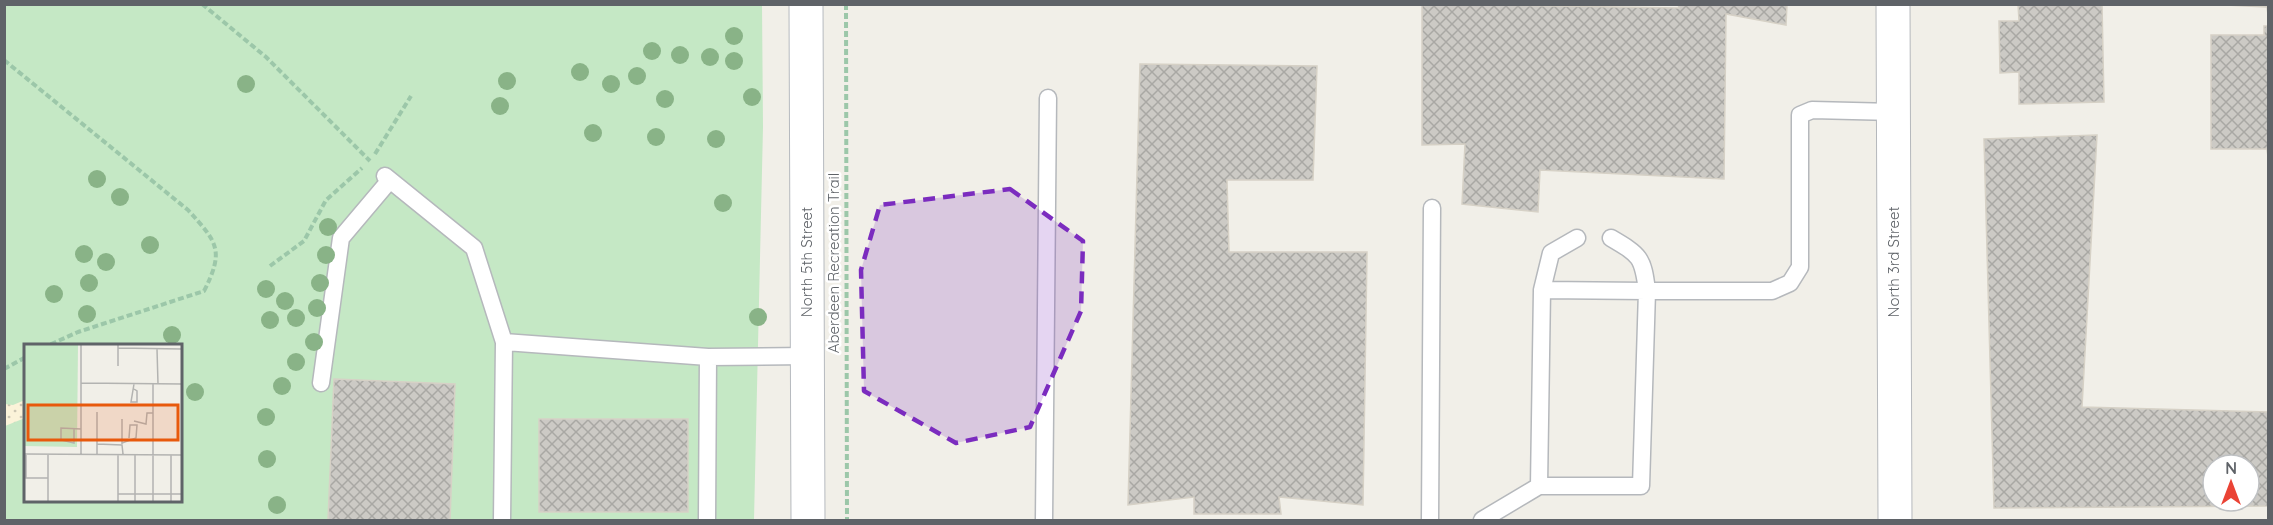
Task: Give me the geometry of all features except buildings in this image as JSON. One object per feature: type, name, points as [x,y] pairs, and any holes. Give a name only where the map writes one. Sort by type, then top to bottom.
[{"type":"street","name":"North 5th Street","points":[[806,4],[808,520]]},
{"type":"street","name":"North 3rd Street","points":[[1893,4],[1895,520]]},
{"type":"lane","points":[[1044,520],[1048,98]]},
{"type":"lane","points":[[1542,290],[1772,291],[1790,283],[1800,267],[1800,115],[1812,110],[1894,112]]},
{"type":"lane","points":[[321,383],[341,238],[387,178],[474,248],[504,342],[502,520]]},
{"type":"lane","points":[[1430,520],[1432,208]]},
{"type":"lane","points":[[1539,486],[1542,290],[1551,253],[1577,238]]},
{"type":"lane","points":[[1482,520],[1539,486],[1641,486],[1647,291],[1645,269],[1637,253],[1611,238]]},
{"type":"lane","points":[[504,342],[708,357],[808,356]]},
{"type":"lane","points":[[707,520],[708,357]]},
{"type":"path","points":[[202,4],[266,57],[387,178]]},
{"type":"path","name":"Aberdeen Recreation Trail","points":[[846,4],[847,520]]},
{"type":"path","points":[[4,60],[188,210],[212,236],[216,254],[216,267],[204,291],[78,332],[51,344]]},
{"type":"path","points":[[270,266],[304,241],[326,200],[370,161],[411,96]]},
{"type":"path","points":[[4,369],[24,358]]},
{"type":"highlighted area","points":[[1010,189],[1083,241],[1081,311],[1030,427],[956,443],[864,391],[861,270],[880,205]]},
{"type":"green space","points":[[4,5],[762,5],[763,127],[754,520],[5,520]]},
{"type":"sand","points":[[24,400],[24,418],[5,426],[5,404],[13,405]]}]
